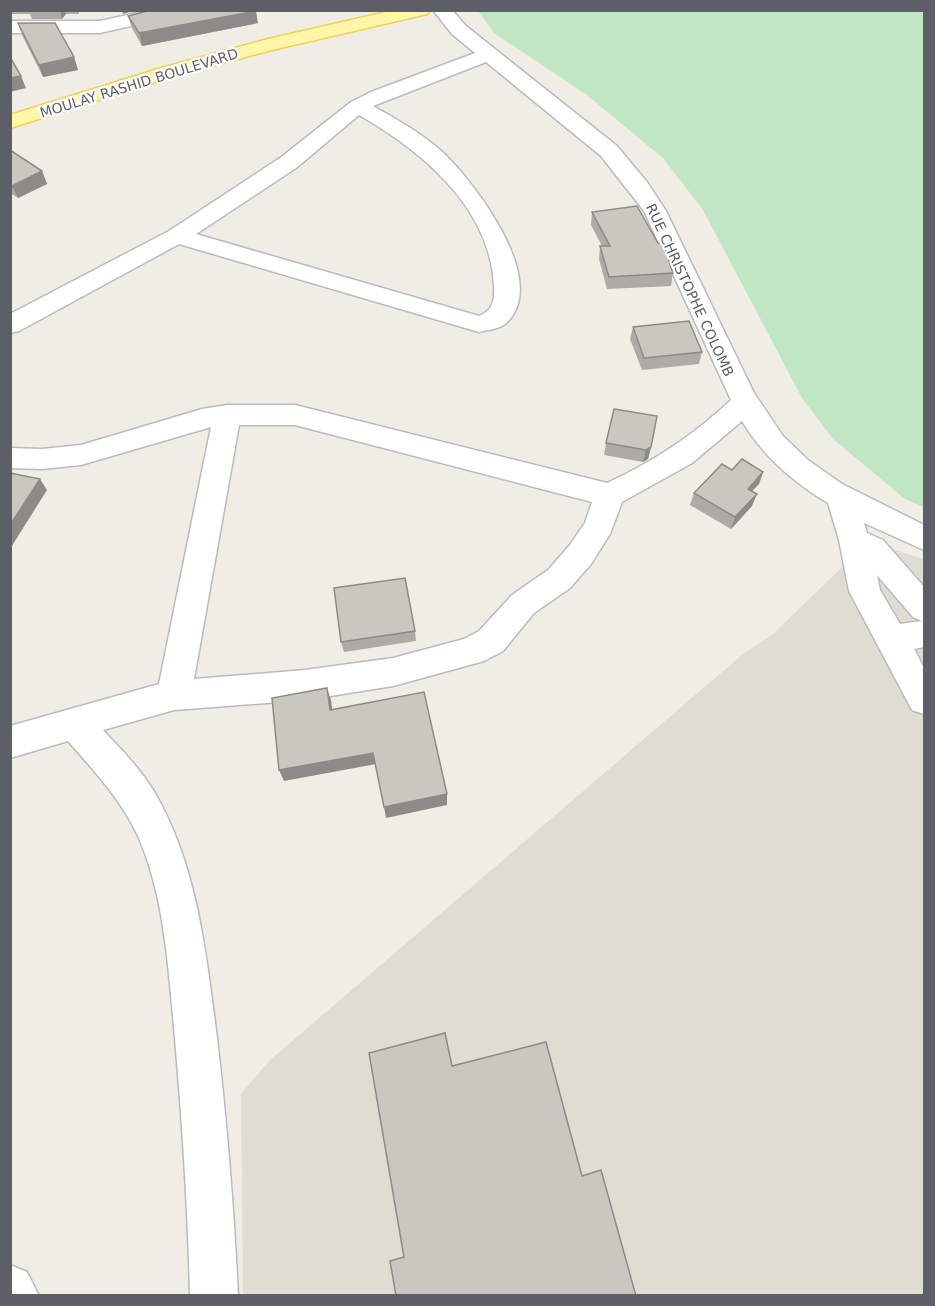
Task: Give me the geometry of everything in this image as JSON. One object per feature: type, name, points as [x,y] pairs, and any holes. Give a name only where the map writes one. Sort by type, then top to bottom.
[{"type":"main road","points":[[268,45],[344,10]]},
{"type":"main road","points":[[384,10],[415,12]]},
{"type":"main road","points":[[268,45],[415,12]]},
{"type":"main road","name":"MOULAY RASHID BOULEVARD","points":[[10,122],[168,72],[268,45]]},
{"type":"street","points":[[10,27],[100,27],[177,10]]},
{"type":"street","name":"RUE CHRISTOPHE COLOMB","points":[[442,10],[459,30],[609,151],[639,186],[655,212],[686,283],[745,402],[782,453],[809,476],[841,497],[924,538]]},
{"type":"street","name":"RUE CHRISTOPHE COLOMB","points":[[415,12],[459,30]]},
{"type":"street","points":[[10,325],[177,236],[279,169],[358,106],[378,96],[489,54]]},
{"type":"street","points":[[177,236],[479,324],[493,322],[503,312],[507,299],[507,285],[499,252],[483,217],[459,183],[416,139],[358,106]]},
{"type":"street","points":[[10,458],[42,459],[81,455],[202,419],[227,415],[295,415],[609,495],[651,476],[685,453],[716,431],[745,402]]},
{"type":"street","points":[[174,695],[227,415]]},
{"type":"street","points":[[10,742],[174,695],[305,685],[393,672],[472,651],[491,641],[523,604],[559,579],[580,555],[598,526],[609,495]]},
{"type":"street","points":[[841,497],[854,540],[865,591],[924,699]]},
{"type":"street","points":[[854,540],[872,548],[924,608]]},
{"type":"street","points":[[892,639],[924,634]]},
{"type":"street","points":[[74,723],[143,806],[157,837],[180,913],[206,1128],[214,1296]]},
{"type":"street","points":[[10,1289],[15,1296]]},
{"type":"shaded area","points":[[868,542],[924,559],[924,1295],[243,1295],[241,1094],[269,1061],[743,654],[772,635]]},
{"type":"green space","points":[[478,11],[924,11],[924,507],[905,499],[833,439],[802,398],[703,210],[663,158],[587,95],[494,33]]},
{"type":"building","points":[[151,10],[256,11],[139,33],[128,16]]},
{"type":"building","points":[[18,23],[55,23],[74,57],[39,65]]},
{"type":"building","points":[[10,57],[21,76],[10,78]]},
{"type":"building","points":[[10,150],[42,171],[10,185]]},
{"type":"building","points":[[637,206],[658,243],[663,243],[673,273],[609,277],[600,246],[610,246],[592,212]]},
{"type":"building","points":[[689,321],[702,352],[644,358],[633,327]]},
{"type":"building","points":[[614,409],[657,416],[651,447],[646,450],[606,443]]},
{"type":"building","points":[[742,459],[763,472],[748,489],[757,494],[735,517],[694,493],[722,464],[732,470]]},
{"type":"building","points":[[10,473],[40,479],[10,525]]},
{"type":"building","points":[[405,578],[415,631],[341,642],[334,588]]},
{"type":"building","points":[[327,688],[330,710],[424,692],[447,794],[384,807],[373,753],[279,770],[272,698]]},
{"type":"building","points":[[445,1033],[452,1066],[546,1042],[582,1176],[601,1170],[636,1296],[396,1296],[390,1261],[404,1257],[369,1053]]}]
